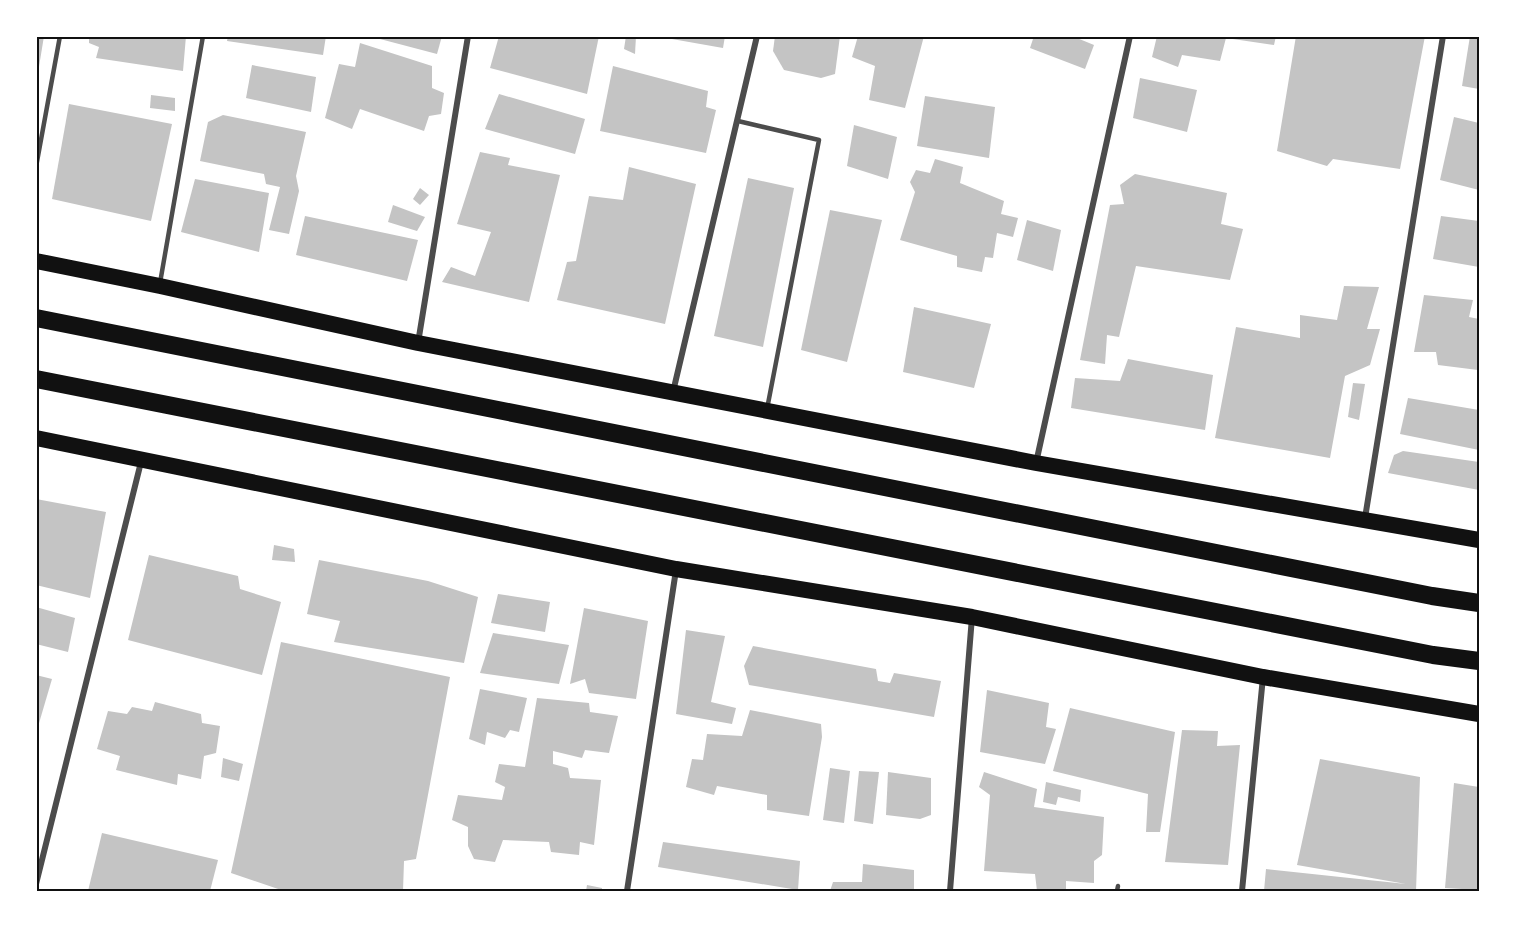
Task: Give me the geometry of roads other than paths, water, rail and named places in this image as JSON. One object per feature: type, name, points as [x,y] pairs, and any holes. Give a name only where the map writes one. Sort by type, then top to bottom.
[{"type":"highway","points":[[36,261],[418,343],[767,411],[1036,463],[1364,522],[1479,540]]},
{"type":"highway","points":[[36,318],[1432,596],[1479,603]]},
{"type":"highway","points":[[36,379],[1398,648],[1479,662]]},
{"type":"highway","points":[[36,438],[676,569],[972,617],[1263,677],[1479,714]]},
{"type":"street","points":[[418,343],[468,36]]},
{"type":"street","points":[[673,392],[757,36]]},
{"type":"street","points":[[1036,463],[1130,36]]},
{"type":"street","points":[[1364,522],[1443,36]]},
{"type":"street","points":[[36,884],[142,459]]},
{"type":"street","points":[[627,891],[676,569]]},
{"type":"street","points":[[950,891],[972,617]]},
{"type":"street","points":[[1242,891],[1263,677]]},
{"type":"lane","points":[[36,167],[60,36]]},
{"type":"lane","points":[[160,286],[203,36]]},
{"type":"lane","points":[[738,121],[819,140],[767,411]]}]
